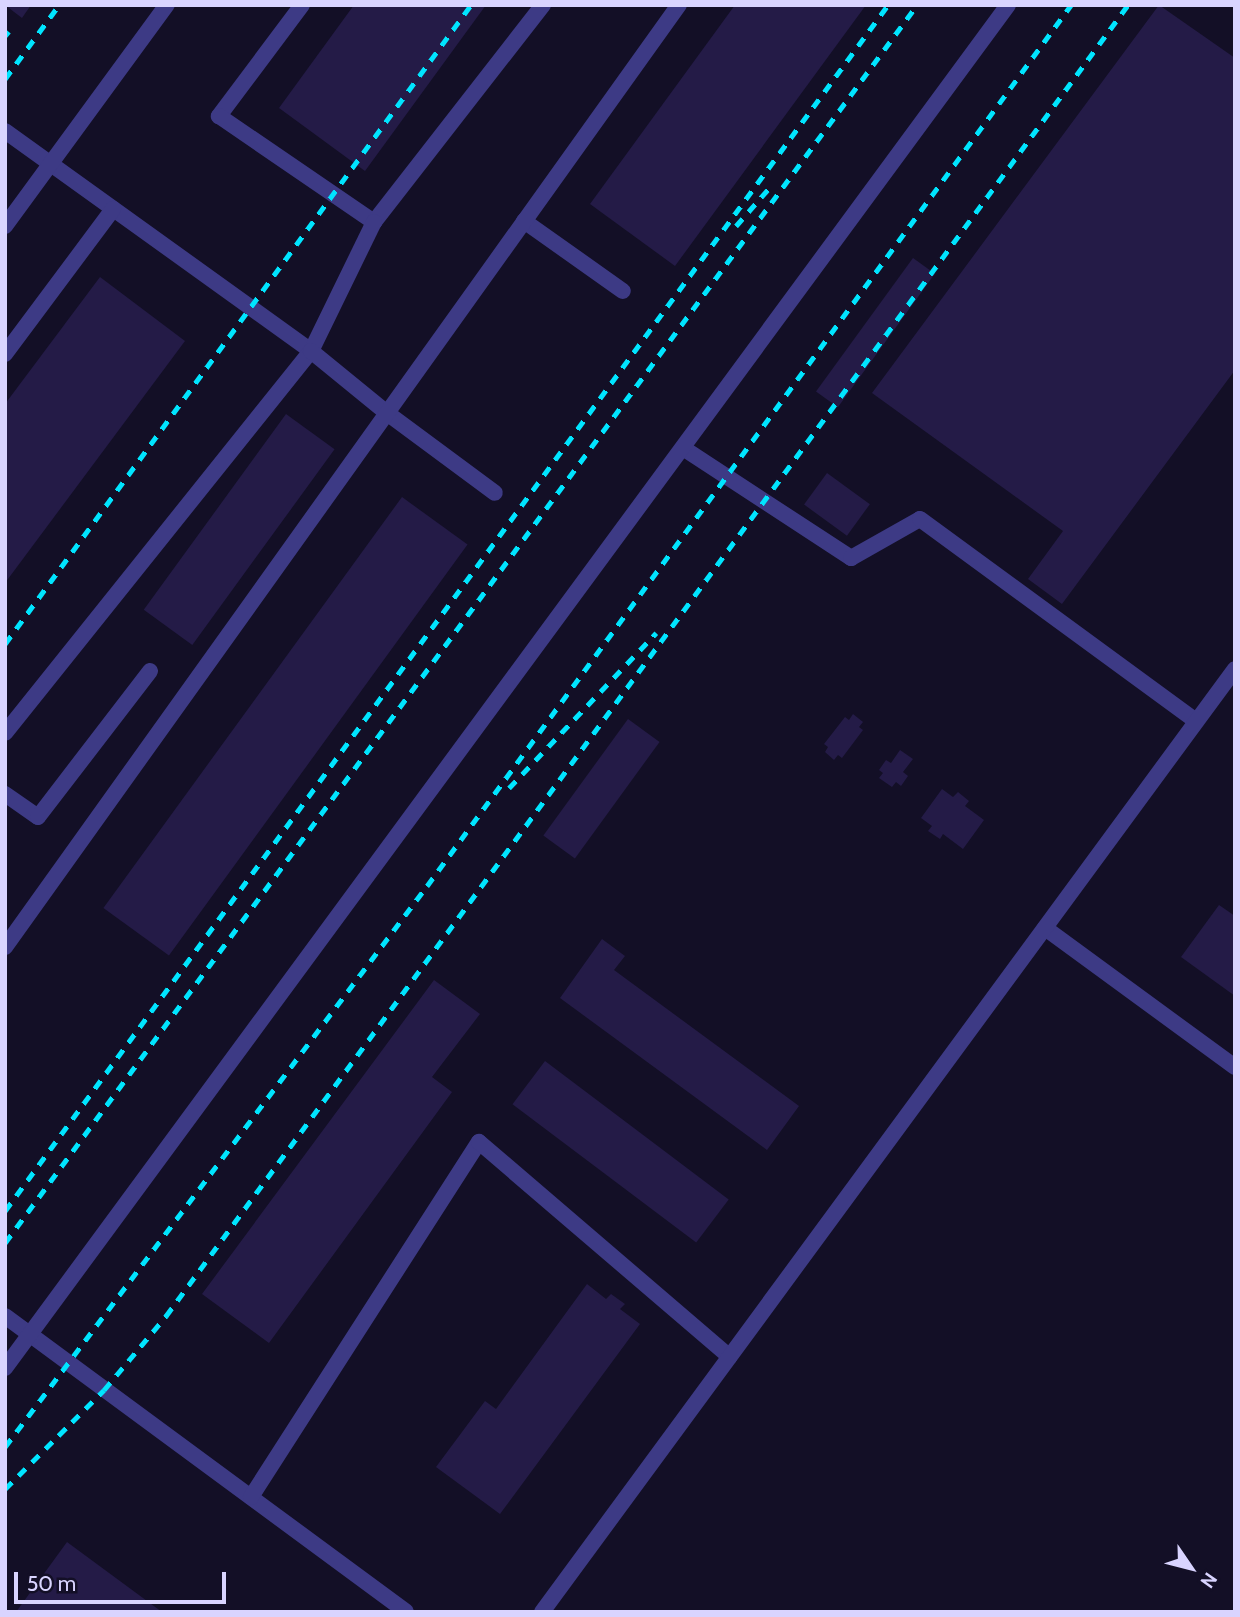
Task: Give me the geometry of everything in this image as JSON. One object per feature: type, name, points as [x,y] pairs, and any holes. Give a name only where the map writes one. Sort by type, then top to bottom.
[{"type":"lane","points":[[5,226],[167,5]]},
{"type":"lane","points":[[302,5],[219,116],[374,222]]},
{"type":"lane","points":[[5,733],[311,351],[374,222],[543,5]]},
{"type":"lane","points":[[5,947],[679,5]]},
{"type":"lane","points":[[5,1368],[1008,5]]},
{"type":"lane","points":[[5,131],[311,351],[387,413],[495,493]]},
{"type":"lane","points":[[5,354],[113,209]]},
{"type":"lane","points":[[524,221],[623,291]]},
{"type":"lane","points":[[683,447],[851,558],[919,519],[1196,721]]},
{"type":"lane","points":[[542,1612],[1235,669]]},
{"type":"lane","points":[[5,794],[38,817],[150,671]]},
{"type":"lane","points":[[1045,928],[1235,1068]]},
{"type":"lane","points":[[251,1497],[479,1142],[730,1357]]},
{"type":"lane","points":[[5,1316],[407,1612]]},
{"type":"building","points":[[5,5],[31,5],[22,18]]},
{"type":"building","points":[[354,5],[486,5],[365,171],[279,108]]},
{"type":"building","points":[[735,5],[866,5],[675,266],[590,204]]},
{"type":"building","points":[[1159,5],[1235,58],[1235,370],[1062,604],[1028,579],[1063,531],[872,393]]},
{"type":"building","points":[[913,258],[935,274],[838,407],[816,391]]},
{"type":"building","points":[[100,277],[185,341],[5,583],[5,404]]},
{"type":"building","points":[[286,414],[335,449],[192,645],[144,610]]},
{"type":"building","points":[[827,473],[870,504],[847,536],[804,505]]},
{"type":"building","points":[[402,497],[468,545],[169,956],[103,908]]},
{"type":"building","points":[[853,714],[863,722],[859,727],[863,730],[842,758],[838,755],[834,760],[825,752],[828,747],[824,744],[845,717],[849,720]]},
{"type":"building","points":[[628,719],[660,742],[575,858],[543,835]]},
{"type":"building","points":[[900,750],[913,759],[903,772],[908,776],[901,786],[896,782],[892,787],[879,778],[883,773],[879,770],[886,760],[891,763]]},
{"type":"building","points":[[942,789],[953,797],[958,792],[969,801],[965,806],[984,820],[963,849],[943,834],[940,839],[928,831],[932,826],[921,818]]},
{"type":"building","points":[[1219,905],[1235,916],[1235,996],[1181,957]]},
{"type":"building","points":[[602,939],[625,956],[614,970],[799,1106],[767,1150],[560,998]]},
{"type":"building","points":[[434,980],[480,1014],[432,1077],[452,1092],[269,1343],[202,1294]]},
{"type":"building","points":[[545,1061],[729,1199],[696,1243],[513,1104]]},
{"type":"building","points":[[587,1284],[606,1299],[611,1294],[625,1304],[620,1309],[640,1324],[500,1514],[436,1467],[485,1401],[496,1409]]},
{"type":"building","points":[[67,1542],[162,1612],[16,1612]]},
{"type":"railway","points":[[5,79],[59,5]]},
{"type":"railway","points":[[5,644],[471,5]]},
{"type":"railway","points":[[5,1211],[888,5]]},
{"type":"railway","points":[[5,1243],[917,5]]},
{"type":"railway","points":[[5,1447],[427,886],[1071,5]]},
{"type":"railway","points":[[5,1489],[104,1390],[166,1316],[1128,5]]},
{"type":"railway","points":[[5,36],[9,31]]},
{"type":"railway","points":[[736,226],[771,186]]},
{"type":"railway","points":[[509,788],[656,633]]}]
